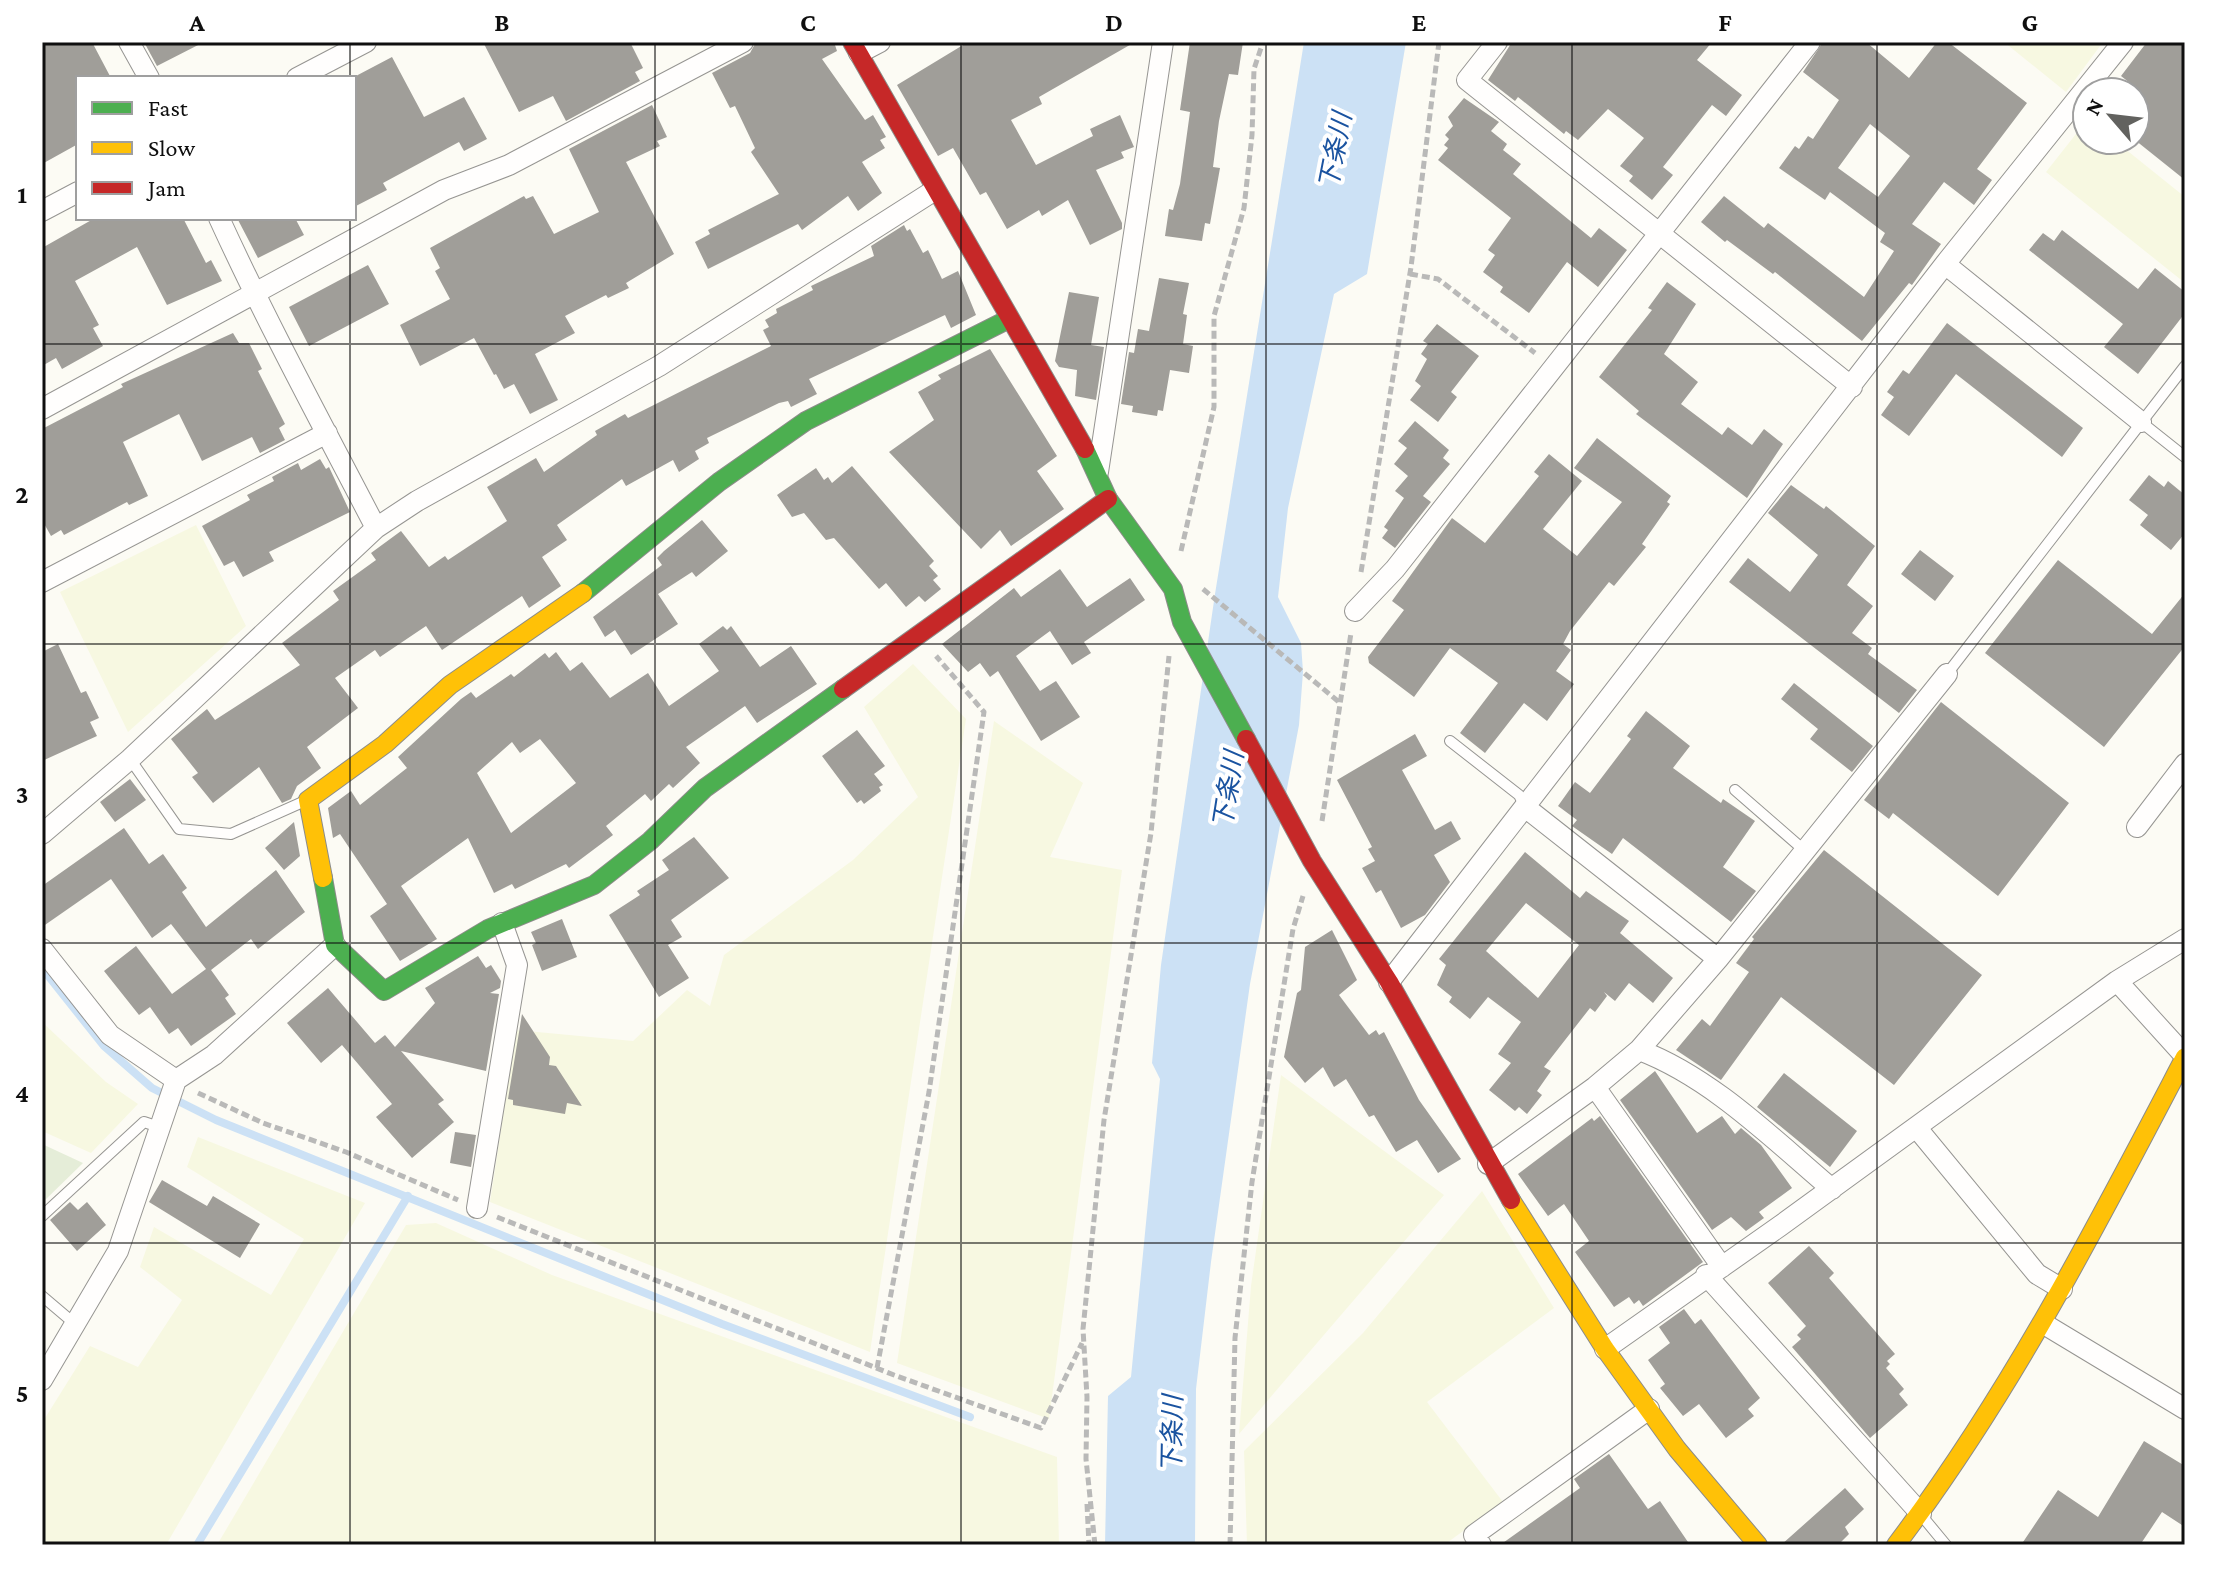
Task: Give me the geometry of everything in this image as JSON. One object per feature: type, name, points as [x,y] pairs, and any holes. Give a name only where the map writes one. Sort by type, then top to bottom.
[{"type":"street","points":[[129,42],[148,76]]},
{"type":"street","points":[[301,76],[366,42]]},
{"type":"street","points":[[42,409],[255,296],[444,190],[509,165],[743,42]]},
{"type":"street","points":[[880,42],[856,48],[1098,472],[1108,499],[1173,589],[1182,622],[1312,860],[1389,982],[1488,1164],[1605,1349],[1677,1449],[1758,1545]]},
{"type":"street","points":[[1098,472],[1163,42]]},
{"type":"street","points":[[1497,42],[1467,80],[1852,387]]},
{"type":"street","points":[[1355,611],[1395,569],[1810,42]]},
{"type":"street","points":[[1389,982],[1945,264],[2123,42]]},
{"type":"street","points":[[42,834],[130,759],[376,528],[417,501],[659,366],[935,190]]},
{"type":"street","points":[[42,211],[76,193]]},
{"type":"street","points":[[220,220],[255,296],[287,350],[376,528]]},
{"type":"street","points":[[1945,264],[2141,422]]},
{"type":"street","points":[[1009,319],[806,421],[719,482],[598,582],[450,685],[385,744],[308,800],[335,945],[384,991],[502,923],[594,885],[650,841],[705,788],[1108,499]]},
{"type":"street","points":[[42,582],[327,433]]},
{"type":"street","points":[[1488,1164],[1595,1087],[1639,1050],[1718,959],[1947,674]]},
{"type":"street","points":[[2137,827],[2185,764]]},
{"type":"street","points":[[1525,807],[1718,959]]},
{"type":"street","points":[[477,1208],[517,965],[502,923]]},
{"type":"street","points":[[1605,1349],[1832,1189],[2117,981],[2185,939]]},
{"type":"street","points":[[42,1380],[118,1251],[176,1080],[214,1055],[335,945]]},
{"type":"street","points":[[42,949],[110,1035],[176,1080]]},
{"type":"street","points":[[1896,1545],[1921,1514],[2044,1324],[2185,1056],[2117,981]]},
{"type":"street","points":[[1639,1050],[1667,1061],[1749,1119],[1832,1189]]},
{"type":"street","points":[[1595,1087],[1714,1271],[1921,1514]]},
{"type":"street","points":[[1916,1127],[2037,1274],[2062,1289]]},
{"type":"street","points":[[2044,1324],[2182,1403]]},
{"type":"street","points":[[1481,1545],[1474,1535],[1649,1409]]},
{"type":"lane","points":[[1947,674],[2185,366]]},
{"type":"lane","points":[[2141,422],[2185,457]]},
{"type":"lane","points":[[1450,741],[1519,795],[1525,807]]},
{"type":"lane","points":[[130,759],[179,829],[231,834],[308,800]]},
{"type":"lane","points":[[1735,790],[1805,851]]},
{"type":"lane","points":[[42,1216],[144,1122],[162,1128]]},
{"type":"lane","points":[[42,1296],[75,1324]]},
{"type":"lane","points":[[1921,1514],[1946,1545]]},
{"type":"path","points":[[1173,589],[1214,407],[1214,316],[1244,208],[1252,135],[1254,69],[1263,42]]},
{"type":"path","points":[[1230,1545],[1235,1338],[1252,1182],[1298,903],[1321,825],[1410,274],[1439,42]]},
{"type":"path","points":[[1410,274],[1438,279],[1554,368]]},
{"type":"path","points":[[1201,587],[1329,690],[1339,702]]},
{"type":"path","points":[[877,1368],[929,1092],[984,712],[919,635]]},
{"type":"path","points":[[1089,1545],[1083,1340],[1104,1120],[1151,833],[1170,645]]},
{"type":"path","points":[[176,1080],[239,1112],[416,1179],[477,1208],[877,1368],[1041,1428],[1083,1340]]},
{"type":"path","points":[[1086,1463],[1095,1545]]},
{"type":"green space","points":[[2004,42],[2103,42],[2078,76],[2071,76],[2071,85],[2066,92]]},
{"type":"green space","points":[[2071,140],[2071,156],[2134,156],[2185,197],[2185,283],[2046,172]]},
{"type":"green space","points":[[196,525],[246,626],[128,732],[60,592]]},
{"type":"green space","points":[[913,664],[966,719],[870,1352],[490,1202],[516,1030],[633,1041],[687,990],[710,1006],[724,955],[853,860],[918,797],[864,707]]},
{"type":"green space","points":[[994,721],[1083,783],[1050,857],[1122,870],[1049,1419],[897,1363]]},
{"type":"green space","points":[[42,1022],[106,1082],[138,1104],[91,1153],[42,1131]]},
{"type":"green space","points":[[1281,1075],[1444,1195],[1239,1434],[1251,1286]]},
{"type":"green space","points":[[198,1137],[365,1203],[166,1545],[42,1545],[42,1423],[90,1346],[138,1367],[182,1300],[140,1267],[154,1227],[271,1295],[304,1239],[187,1167]]},
{"type":"green space","points":[[42,1144],[83,1163],[42,1203]]},
{"type":"green space","points":[[1482,1191],[1554,1308],[1427,1402],[1503,1502],[1444,1545],[1247,1545],[1244,1451],[1363,1333]]},
{"type":"green space","points":[[436,1223],[552,1275],[1057,1457],[1059,1545],[217,1545],[406,1225]]},
{"type":"water","name":"下条川","points":[[1304,42],[1406,42],[1367,274],[1334,294],[1288,508],[1278,597],[1301,643],[1303,672],[1299,725],[1250,984],[1211,1262],[1196,1389],[1195,1545],[1105,1545],[1108,1396],[1131,1377],[1160,1079],[1152,1063],[1161,965],[1215,594]]},
{"type":"building","points":[[42,42],[92,42],[110,76],[76,76],[76,145],[42,164]]},
{"type":"building","points":[[144,42],[204,42],[157,66]]},
{"type":"building","points":[[483,42],[630,42],[643,68],[635,72],[640,81],[566,121],[553,96],[519,112]]},
{"type":"building","points":[[756,42],[834,42],[837,51],[822,59],[865,120],[873,115],[886,137],[880,140],[885,148],[862,162],[882,193],[858,211],[848,196],[802,230],[798,224],[708,269],[695,242],[710,234],[708,230],[779,194],[751,152],[755,148],[735,106],[730,108],[712,73],[750,53]]},
{"type":"building","points":[[968,42],[1135,42],[1039,97],[1042,104],[1011,120],[1036,165],[1093,136],[1090,129],[1120,115],[1134,147],[1121,152],[1124,158],[1096,170],[1122,223],[1122,229],[1090,245],[1068,200],[1042,216],[1039,210],[1007,229],[986,192],[980,195],[953,148],[938,156],[897,85]]},
{"type":"building","points":[[1190,42],[1243,42],[1238,75],[1229,74],[1219,121],[1213,167],[1220,168],[1210,224],[1205,223],[1202,241],[1165,236],[1169,209],[1173,210],[1180,184],[1190,112],[1180,110]]},
{"type":"building","points":[[1512,42],[1712,42],[1697,60],[1742,95],[1726,116],[1712,105],[1663,167],[1673,175],[1652,200],[1629,181],[1633,176],[1620,166],[1644,138],[1608,109],[1578,140],[1566,131],[1564,134],[1518,97],[1515,101],[1488,80]]},
{"type":"building","points":[[1823,42],[1866,42],[1909,78],[1937,42],[1948,42],[2027,103],[1977,169],[1992,180],[1974,205],[1944,182],[1912,224],[1941,244],[1912,285],[1909,283],[1862,341],[1775,272],[1773,274],[1727,240],[1725,242],[1701,222],[1724,196],[1764,228],[1768,223],[1864,297],[1894,251],[1880,242],[1885,233],[1830,192],[1825,200],[1779,168],[1795,146],[1799,149],[1808,136],[1813,139],[1839,100],[1803,72]],"holes":[[[1870,124],[1910,156],[1878,197],[1838,168]]]},
{"type":"building","points":[[2147,42],[2185,42],[2185,180],[2151,153],[2151,76],[2121,76]]},
{"type":"building","points":[[392,57],[424,117],[464,97],[487,139],[464,151],[459,142],[383,183],[387,190],[356,206],[356,76]]},
{"type":"building","points":[[1464,98],[1499,122],[1491,131],[1507,144],[1503,150],[1521,164],[1513,174],[1591,238],[1599,228],[1627,250],[1598,287],[1567,262],[1529,313],[1500,292],[1503,287],[1483,272],[1495,255],[1488,250],[1511,218],[1438,160],[1448,148],[1444,145],[1449,139],[1445,135],[1453,126],[1448,117]]},
{"type":"building","points":[[652,105],[667,137],[657,141],[660,146],[626,162],[674,254],[626,283],[629,288],[608,298],[606,295],[565,316],[575,333],[535,354],[558,400],[530,414],[514,384],[504,389],[474,338],[420,366],[400,325],[450,299],[435,271],[440,268],[430,248],[524,196],[526,199],[533,196],[554,234],[599,212],[569,149]]},
{"type":"building","points":[[91,220],[184,220],[206,263],[211,260],[222,281],[167,305],[137,247],[75,281],[99,325],[93,328],[103,346],[62,369],[56,358],[42,366],[42,248]]},
{"type":"building","points":[[238,220],[296,220],[304,235],[258,258]]},
{"type":"building","points":[[904,225],[907,231],[910,229],[923,253],[928,250],[942,279],[958,271],[976,315],[951,328],[945,315],[809,379],[817,394],[791,407],[788,401],[779,403],[707,438],[709,443],[695,451],[699,459],[679,472],[673,460],[626,486],[622,479],[557,525],[567,540],[542,557],[561,586],[529,608],[522,596],[442,650],[426,626],[380,657],[375,650],[335,678],[358,708],[307,747],[321,768],[297,786],[291,799],[282,803],[259,767],[213,803],[192,777],[198,773],[171,739],[207,709],[215,720],[300,665],[282,643],[339,600],[333,591],[376,560],[371,553],[401,531],[429,567],[445,556],[448,560],[507,521],[487,487],[536,458],[544,472],[597,435],[595,431],[625,414],[628,418],[771,346],[763,330],[769,327],[765,320],[777,313],[776,309],[813,290],[811,286],[874,256],[871,246]]},
{"type":"building","points":[[2062,230],[2138,289],[2155,268],[2185,292],[2185,313],[2138,374],[2104,347],[2123,324],[2029,250],[2043,233],[2054,241]]},
{"type":"building","points":[[368,265],[389,304],[309,346],[289,307]]},
{"type":"building","points":[[1159,278],[1189,283],[1183,314],[1187,315],[1183,344],[1193,346],[1189,373],[1170,370],[1163,411],[1158,410],[1157,416],[1132,412],[1133,406],[1121,404],[1129,352],[1134,353],[1138,329],[1149,331]]},
{"type":"building","points":[[1667,282],[1696,304],[1664,354],[1698,382],[1681,404],[1722,435],[1728,427],[1752,445],[1764,429],[1783,444],[1747,498],[1636,414],[1639,411],[1599,377],[1652,310],[1648,308]]},
{"type":"building","points":[[1069,292],[1099,297],[1091,345],[1104,347],[1096,400],[1075,396],[1077,370],[1059,367],[1055,361]]},
{"type":"building","points":[[1947,323],[2083,428],[2062,457],[1956,374],[1909,436],[1881,415],[1894,397],[1887,392],[1903,370],[1909,374]]},
{"type":"building","points":[[1437,324],[1479,356],[1451,392],[1457,397],[1438,422],[1410,400],[1421,386],[1415,381],[1427,359],[1421,354],[1428,344],[1423,341]]},
{"type":"building","points":[[233,333],[239,343],[249,343],[262,369],[258,371],[285,424],[279,428],[285,440],[260,453],[252,437],[202,461],[179,414],[123,442],[148,496],[129,505],[127,502],[64,535],[61,530],[51,536],[42,520],[42,429],[123,387],[121,384]]},
{"type":"building","points":[[990,349],[1057,456],[1037,471],[1064,509],[1011,546],[1000,530],[981,549],[889,452],[934,420],[918,392],[941,379],[938,375]]},
{"type":"building","points":[[1415,421],[1449,450],[1443,458],[1450,464],[1423,496],[1431,502],[1395,548],[1382,538],[1388,530],[1384,527],[1404,498],[1395,491],[1408,476],[1394,464],[1407,448],[1398,441]]},
{"type":"building","points":[[1597,438],[1671,496],[1667,502],[1670,504],[1642,544],[1646,547],[1614,586],[1609,582],[1570,631],[1563,644],[1571,650],[1556,671],[1574,684],[1547,721],[1524,703],[1485,753],[1460,733],[1498,683],[1450,648],[1414,697],[1369,663],[1368,657],[1404,610],[1392,601],[1452,518],[1485,543],[1539,476],[1534,472],[1549,454],[1582,481],[1543,529],[1577,556],[1622,502],[1574,468]]},
{"type":"building","points":[[320,459],[326,469],[329,467],[350,512],[269,552],[274,561],[243,577],[234,561],[224,566],[202,526],[250,500],[247,495],[274,481],[272,477],[298,463],[301,470]]},
{"type":"building","points":[[852,466],[934,561],[929,566],[938,576],[933,580],[941,589],[925,602],[919,596],[906,607],[886,583],[879,589],[834,538],[826,540],[804,513],[792,517],[777,495],[816,468],[824,480],[828,477],[832,483]]},
{"type":"building","points":[[2149,475],[2164,487],[2168,481],[2185,495],[2185,533],[2171,550],[2140,525],[2148,515],[2129,500]]},
{"type":"building","points":[[1791,485],[1824,509],[1826,506],[1875,546],[1847,585],[1873,606],[1852,633],[1872,648],[1868,654],[1917,690],[1899,713],[1729,582],[1748,558],[1790,592],[1818,555],[1768,513]]},
{"type":"building","points":[[702,520],[728,551],[696,577],[692,572],[658,594],[678,624],[631,655],[615,630],[605,637],[593,617],[662,565],[657,558]]},
{"type":"building","points":[[1920,550],[1954,576],[1935,601],[1901,574]]},
{"type":"building","points":[[2058,560],[2152,634],[2185,593],[2185,646],[2104,747],[1985,653]]},
{"type":"building","points":[[1060,569],[1087,607],[1130,578],[1145,600],[1084,642],[1091,653],[1072,665],[1050,631],[1016,656],[1040,691],[1056,681],[1080,717],[1041,741],[998,671],[990,677],[980,663],[968,672],[942,644],[1014,588],[1021,597]]},
{"type":"building","points":[[723,626],[727,630],[731,626],[760,667],[791,646],[817,684],[757,723],[745,706],[686,747],[700,763],[673,788],[669,784],[651,801],[645,794],[606,826],[613,835],[569,868],[566,864],[515,889],[512,884],[494,893],[468,838],[401,886],[437,939],[400,961],[370,916],[387,904],[340,834],[333,838],[328,808],[351,791],[360,805],[407,768],[398,757],[461,699],[471,692],[476,698],[511,674],[514,677],[545,653],[549,658],[556,652],[570,671],[582,662],[610,698],[648,673],[669,706],[719,671],[699,644]],"holes":[[[540,739],[576,783],[511,833],[477,773],[512,742],[520,753]]]},
{"type":"building","points":[[58,644],[81,693],[86,691],[99,718],[90,722],[97,736],[42,761],[42,652]]},
{"type":"building","points":[[1794,683],[1873,746],[1852,772],[1810,739],[1818,729],[1781,699]]},
{"type":"building","points":[[1941,702],[2069,803],[1998,896],[1893,813],[1889,819],[1864,800]]},
{"type":"building","points":[[1646,711],[1690,746],[1673,768],[1721,803],[1723,799],[1755,821],[1723,867],[1756,891],[1731,922],[1623,838],[1612,854],[1572,826],[1577,820],[1558,806],[1575,782],[1590,793],[1631,739],[1627,736]]},
{"type":"building","points":[[857,730],[885,766],[874,774],[883,785],[879,787],[881,791],[864,804],[861,800],[857,803],[822,756]]},
{"type":"building","points":[[1415,734],[1427,756],[1402,770],[1435,830],[1451,821],[1461,839],[1434,855],[1450,882],[1425,915],[1401,928],[1381,890],[1376,893],[1362,868],[1375,861],[1368,849],[1372,847],[1337,780]]},
{"type":"building","points":[[130,779],[146,800],[115,822],[100,802]]},
{"type":"building","points":[[294,822],[300,856],[284,870],[265,848]]},
{"type":"building","points":[[124,828],[149,864],[163,854],[187,888],[182,892],[206,927],[276,870],[305,912],[258,949],[251,939],[211,970],[229,995],[225,998],[236,1014],[191,1046],[178,1028],[169,1034],[150,1007],[139,1015],[104,971],[136,946],[172,994],[206,969],[171,924],[152,938],[111,879],[42,927],[42,886]]},
{"type":"building","points":[[694,837],[729,878],[671,920],[682,937],[668,945],[689,978],[659,997],[609,915],[640,895],[637,891],[669,870],[662,860]]},
{"type":"building","points":[[1824,850],[1982,975],[1894,1085],[1781,997],[1721,1080],[1676,1050],[1702,1019],[1710,1026],[1749,972],[1736,963],[1754,939],[1752,937]]},
{"type":"building","points":[[1525,852],[1580,898],[1586,891],[1629,921],[1620,933],[1673,978],[1653,1003],[1629,983],[1615,1001],[1604,992],[1607,996],[1595,1012],[1590,1008],[1544,1067],[1551,1071],[1537,1091],[1542,1095],[1527,1114],[1519,1107],[1515,1111],[1489,1090],[1511,1063],[1498,1054],[1521,1022],[1488,997],[1470,1019],[1449,1002],[1452,997],[1437,985],[1446,965],[1439,959]],"holes":[[[1526,903],[1579,945],[1538,998],[1486,951]]]},
{"type":"building","points":[[562,919],[577,957],[542,971],[532,945],[536,943],[531,932]]},
{"type":"building","points":[[1332,930],[1357,980],[1339,995],[1369,1035],[1376,1030],[1379,1035],[1384,1032],[1419,1100],[1461,1159],[1438,1173],[1417,1140],[1396,1152],[1374,1115],[1369,1117],[1346,1079],[1334,1087],[1323,1067],[1305,1083],[1284,1057],[1297,993],[1301,990],[1305,947]]},
{"type":"building","points":[[478,956],[486,968],[491,965],[501,981],[500,988],[490,993],[499,994],[486,1071],[401,1051],[444,1100],[438,1104],[454,1122],[412,1158],[376,1117],[392,1104],[342,1045],[321,1063],[287,1023],[328,988],[375,1043],[385,1035],[395,1047],[435,1003],[425,988]]},
{"type":"building","points":[[522,1014],[550,1057],[549,1065],[556,1066],[582,1106],[567,1103],[565,1114],[513,1105],[513,1100],[508,1099]]},
{"type":"building","points":[[1655,1071],[1697,1133],[1722,1116],[1735,1134],[1741,1128],[1761,1145],[1792,1188],[1759,1212],[1764,1218],[1746,1231],[1731,1217],[1712,1230],[1620,1100]]},
{"type":"building","points":[[1784,1073],[1857,1131],[1830,1167],[1757,1107]]},
{"type":"building","points":[[1600,1116],[1703,1262],[1643,1306],[1639,1300],[1634,1304],[1629,1297],[1614,1307],[1575,1252],[1589,1241],[1564,1204],[1548,1216],[1518,1174],[1592,1118],[1594,1121]]},
{"type":"building","points":[[455,1132],[476,1135],[471,1167],[450,1163]]},
{"type":"building","points":[[162,1180],[207,1206],[213,1196],[260,1224],[240,1258],[149,1202]]},
{"type":"building","points":[[70,1202],[78,1210],[87,1202],[106,1225],[77,1251],[50,1220]]},
{"type":"building","points":[[1809,1246],[1834,1273],[1829,1278],[1895,1354],[1887,1361],[1890,1364],[1886,1368],[1904,1389],[1899,1394],[1908,1405],[1870,1438],[1792,1347],[1801,1339],[1797,1335],[1806,1326],[1768,1283]]},
{"type":"building","points":[[1684,1309],[1695,1324],[1701,1319],[1760,1398],[1748,1409],[1754,1416],[1726,1438],[1699,1404],[1683,1416],[1660,1388],[1665,1384],[1648,1360],[1670,1343],[1659,1327]]},
{"type":"building","points":[[2144,1441],[2185,1466],[2185,1527],[2162,1512],[2140,1545],[2021,1545],[2058,1490],[2098,1517]]},
{"type":"building","points":[[1609,1454],[1648,1509],[1660,1501],[1690,1545],[1500,1545],[1580,1488],[1574,1479]]},
{"type":"building","points":[[1845,1488],[1864,1509],[1845,1527],[1849,1534],[1838,1545],[1781,1545]]},
{"type":"waterway","points":[[42,968],[104,1046],[152,1088],[216,1120],[722,1324],[970,1417]]},
{"type":"waterway","points":[[197,1545],[408,1196]]},
{"type":"traffic: fast","points":[[583,593],[719,482],[806,421],[1009,319]]},
{"type":"traffic: fast","points":[[1085,449],[1108,499],[1173,589],[1182,622],[1246,739]]},
{"type":"traffic: fast","points":[[323,878],[335,945],[384,991],[488,929],[594,885],[650,841],[705,788],[843,689]]},
{"type":"traffic: slow","points":[[323,878],[308,800],[385,744],[450,685],[583,593]]},
{"type":"traffic: slow","points":[[1896,1545],[1938,1487],[2015,1368],[2085,1245],[2185,1057]]},
{"type":"traffic: slow","points":[[1511,1200],[1605,1349],[1677,1449],[1758,1545]]},
{"type":"traffic: jam","points":[[852,42],[1085,449]]},
{"type":"traffic: jam","points":[[843,689],[1108,499]]},
{"type":"traffic: jam","points":[[1246,739],[1312,861],[1389,982],[1511,1200]]}]
